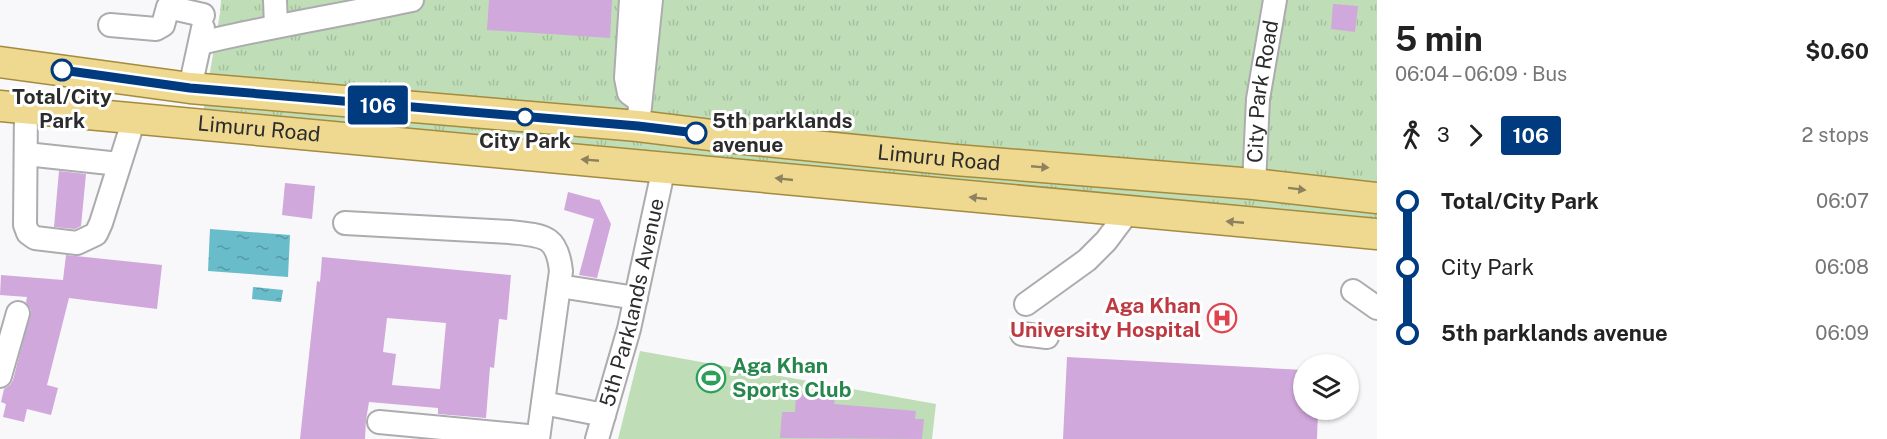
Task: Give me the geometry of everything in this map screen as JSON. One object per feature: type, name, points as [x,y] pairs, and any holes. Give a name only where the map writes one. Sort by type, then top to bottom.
[{"type":"main road","name":"Limuru Road","points":[[0,62],[190,88],[639,114],[735,138],[956,160],[1254,184],[1377,198]]},
{"type":"main road","name":"Limuru Road","points":[[13,107],[664,167],[1126,213],[1377,234]]},
{"type":"street","points":[[275,0],[276,26]]},
{"type":"street","points":[[201,43],[412,0]]},
{"type":"street","points":[[632,0],[626,78],[629,93],[639,114]]},
{"type":"street","points":[[639,114],[651,0]]},
{"type":"street","name":"City Park Road","points":[[1254,184],[1258,99],[1275,0]]},
{"type":"street","points":[[110,26],[156,29],[163,25],[169,4],[203,8],[201,43],[190,88]]},
{"type":"street","points":[[13,107],[26,154],[25,225],[28,233],[35,238],[77,243],[96,234],[101,224],[134,118]]},
{"type":"street","points":[[26,154],[119,164]]},
{"type":"street","name":"5th Parklands Avenue","points":[[597,439],[629,329],[664,167]]},
{"type":"street","points":[[1026,304],[1087,260],[1106,241],[1126,213]]},
{"type":"street","points":[[345,223],[536,235],[548,240],[556,248],[561,272],[538,438],[379,422]]},
{"type":"street","points":[[559,286],[636,298]]},
{"type":"street","points":[[1353,291],[1377,308]]},
{"type":"street","points":[[0,376],[18,313]]},
{"type":"street","points":[[1022,334],[1047,337]]},
{"type":"street","points":[[543,403],[604,415]]},
{"type":"green space","name":"City Park","points":[[221,0],[1377,0],[1377,223],[202,119]]},
{"type":"green space","name":"Aga Khan Sports Club","points":[[640,351],[936,404],[932,439],[618,439]]},
{"type":"water","points":[[210,229],[290,235],[288,277],[208,271]]},
{"type":"water","points":[[253,287],[283,290],[281,302],[252,299]]},
{"type":"building","points":[[489,0],[612,0],[610,38],[487,30]]},
{"type":"building","points":[[1333,4],[1358,6],[1355,32],[1331,29]]},
{"type":"building","points":[[59,171],[86,174],[81,226],[75,229],[54,227]]},
{"type":"building","points":[[285,183],[315,186],[312,219],[282,215]]},
{"type":"building","points":[[568,192],[599,199],[611,224],[597,278],[579,275],[594,219],[564,210]]},
{"type":"building","points":[[66,255],[162,265],[157,309],[69,298],[47,385],[58,388],[51,415],[27,409],[24,422],[3,417],[6,404],[1,402],[4,389],[13,380],[31,310],[26,302],[27,297],[0,295],[1,275],[63,280]]},
{"type":"building","points":[[322,257],[511,275],[507,320],[499,319],[494,368],[490,367],[486,418],[438,414],[438,408],[369,402],[365,439],[300,439],[317,281],[320,282]],"holes":[[[387,318],[446,323],[440,389],[392,385],[396,354],[383,352]]]},
{"type":"building","points":[[1067,357],[1293,369],[1293,420],[1318,420],[1317,439],[1063,439]]},
{"type":"building","points":[[796,394],[835,398],[834,404],[916,411],[915,419],[924,419],[922,439],[780,438],[782,412],[795,412]]},
{"type":"bus line","name":"106","points":[[62,70],[190,88],[638,126],[696,133]]},
{"type":"place","name":"Total/City Park","points":[[62,70]]},
{"type":"place","name":"City Park","points":[[525,117]]},
{"type":"place","name":"5th parklands avenue","points":[[696,133]]},
{"type":"place","name":"Aga Khan University Hospital","points":[[1222,318]]},
{"type":"place","name":"Aga Khan Sports Club","points":[[711,378]]}]
